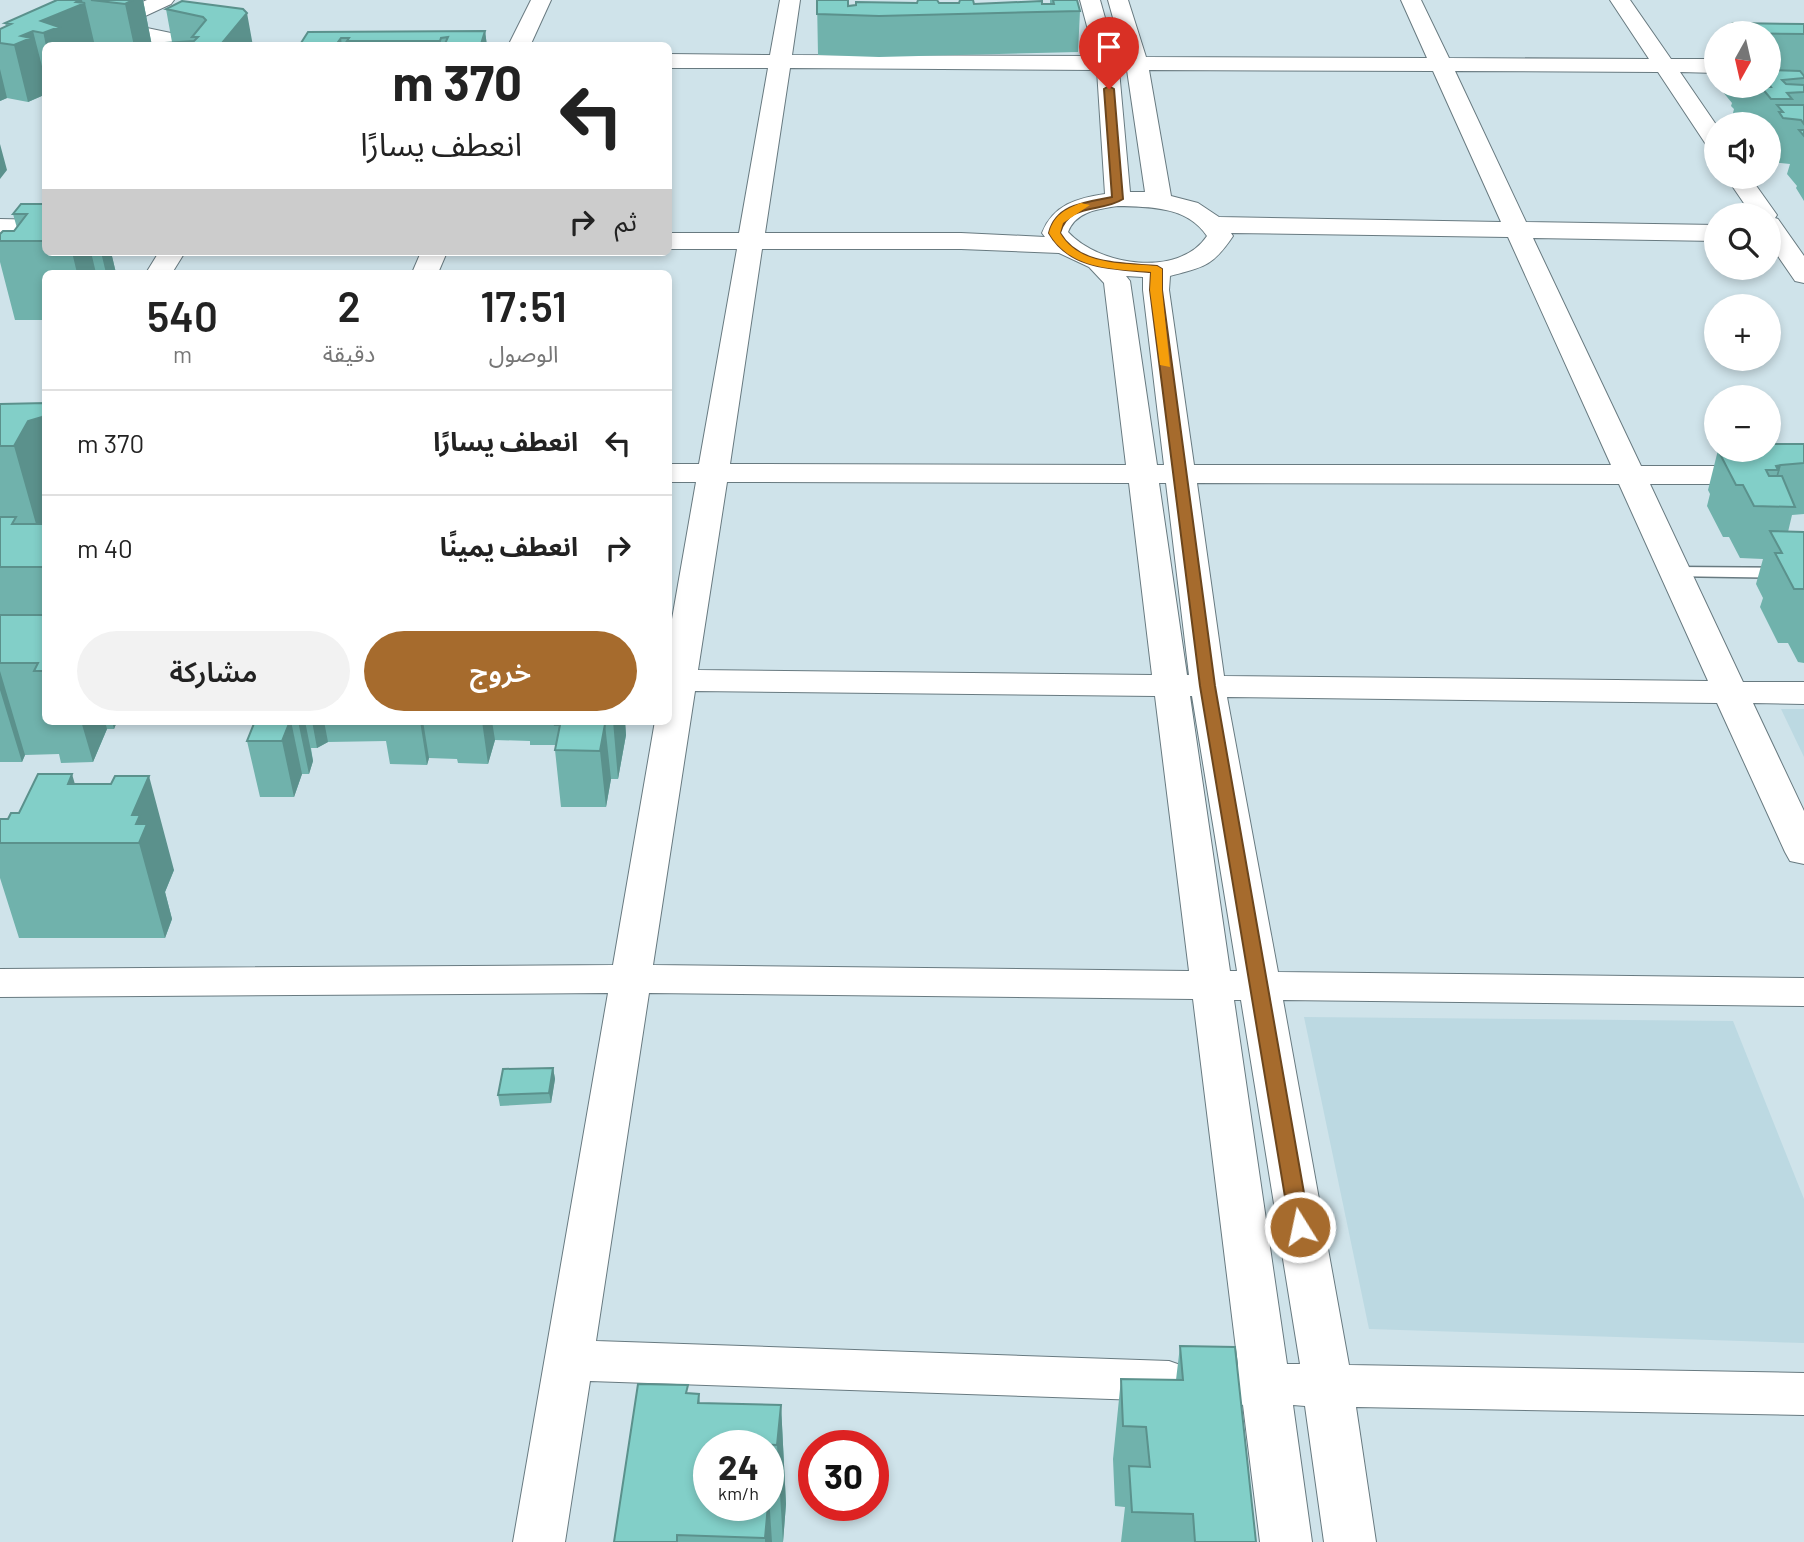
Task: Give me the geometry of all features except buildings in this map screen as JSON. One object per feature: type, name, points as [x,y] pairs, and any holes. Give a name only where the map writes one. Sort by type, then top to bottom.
[{"type":"street","points":[[67,42],[164,0]]},
{"type":"street","points":[[521,42],[541,0]]},
{"type":"street","points":[[790,0],[712,473],[674,680],[1804,693]]},
{"type":"street","points":[[1090,0],[1107,62],[1118,199]]},
{"type":"street","points":[[1118,0],[1137,62],[1159,201]]},
{"type":"street","points":[[1411,0],[1804,852]]},
{"type":"street","points":[[1620,0],[1704,124]]},
{"type":"street","points":[[105,24],[184,42]]},
{"type":"street","points":[[672,61],[1704,66]]},
{"type":"street","points":[[672,227],[751,234],[961,241],[1059,234],[1080,207],[1118,199],[1159,201],[1202,214],[1216,236]]},
{"type":"street","points":[[0,227],[42,228]]},
{"type":"street","points":[[1216,236],[1278,242],[1704,233]]},
{"type":"street","points":[[672,241],[751,234]]},
{"type":"street","points":[[1059,234],[1077,256],[1100,264],[1157,269],[1183,265],[1204,257],[1216,236]]},
{"type":"street","points":[[1521,238],[1704,247]]},
{"type":"street","points":[[1781,238],[1804,275]]},
{"type":"street","points":[[0,243],[42,243]]},
{"type":"street","points":[[1100,264],[1117,281],[1161,474],[1189,686],[1211,985],[1286,1542]]},
{"type":"street","points":[[1157,269],[1161,474]]},
{"type":"street","points":[[672,473],[1804,475]]},
{"type":"street","points":[[1189,686],[1259,985],[1327,1387],[1350,1542]]},
{"type":"street","points":[[539,1542],[631,979],[668,725]]},
{"type":"street","points":[[0,983],[631,979],[1804,992]]},
{"type":"street","points":[[569,1360],[1327,1387],[1804,1394]]},
{"type":"lane","points":[[1675,572],[1804,573]]},
{"type":"shaded area","points":[[1781,709],[1804,709],[1804,757]]},
{"type":"shaded area","points":[[1304,1017],[1733,1021],[1804,1199],[1804,1343],[1369,1329]]},
{"type":"slow traffic","points":[[1085,205],[1066,214],[1058,222],[1055,233],[1061,245],[1077,256],[1100,264],[1157,269],[1156,290],[1166,365]]},
{"type":"route","points":[[1109,89],[1118,199],[1097,202],[1066,214],[1058,222],[1055,233],[1061,245],[1077,256],[1100,264],[1157,269],[1156,290],[1208,686],[1300,1227]]}]
